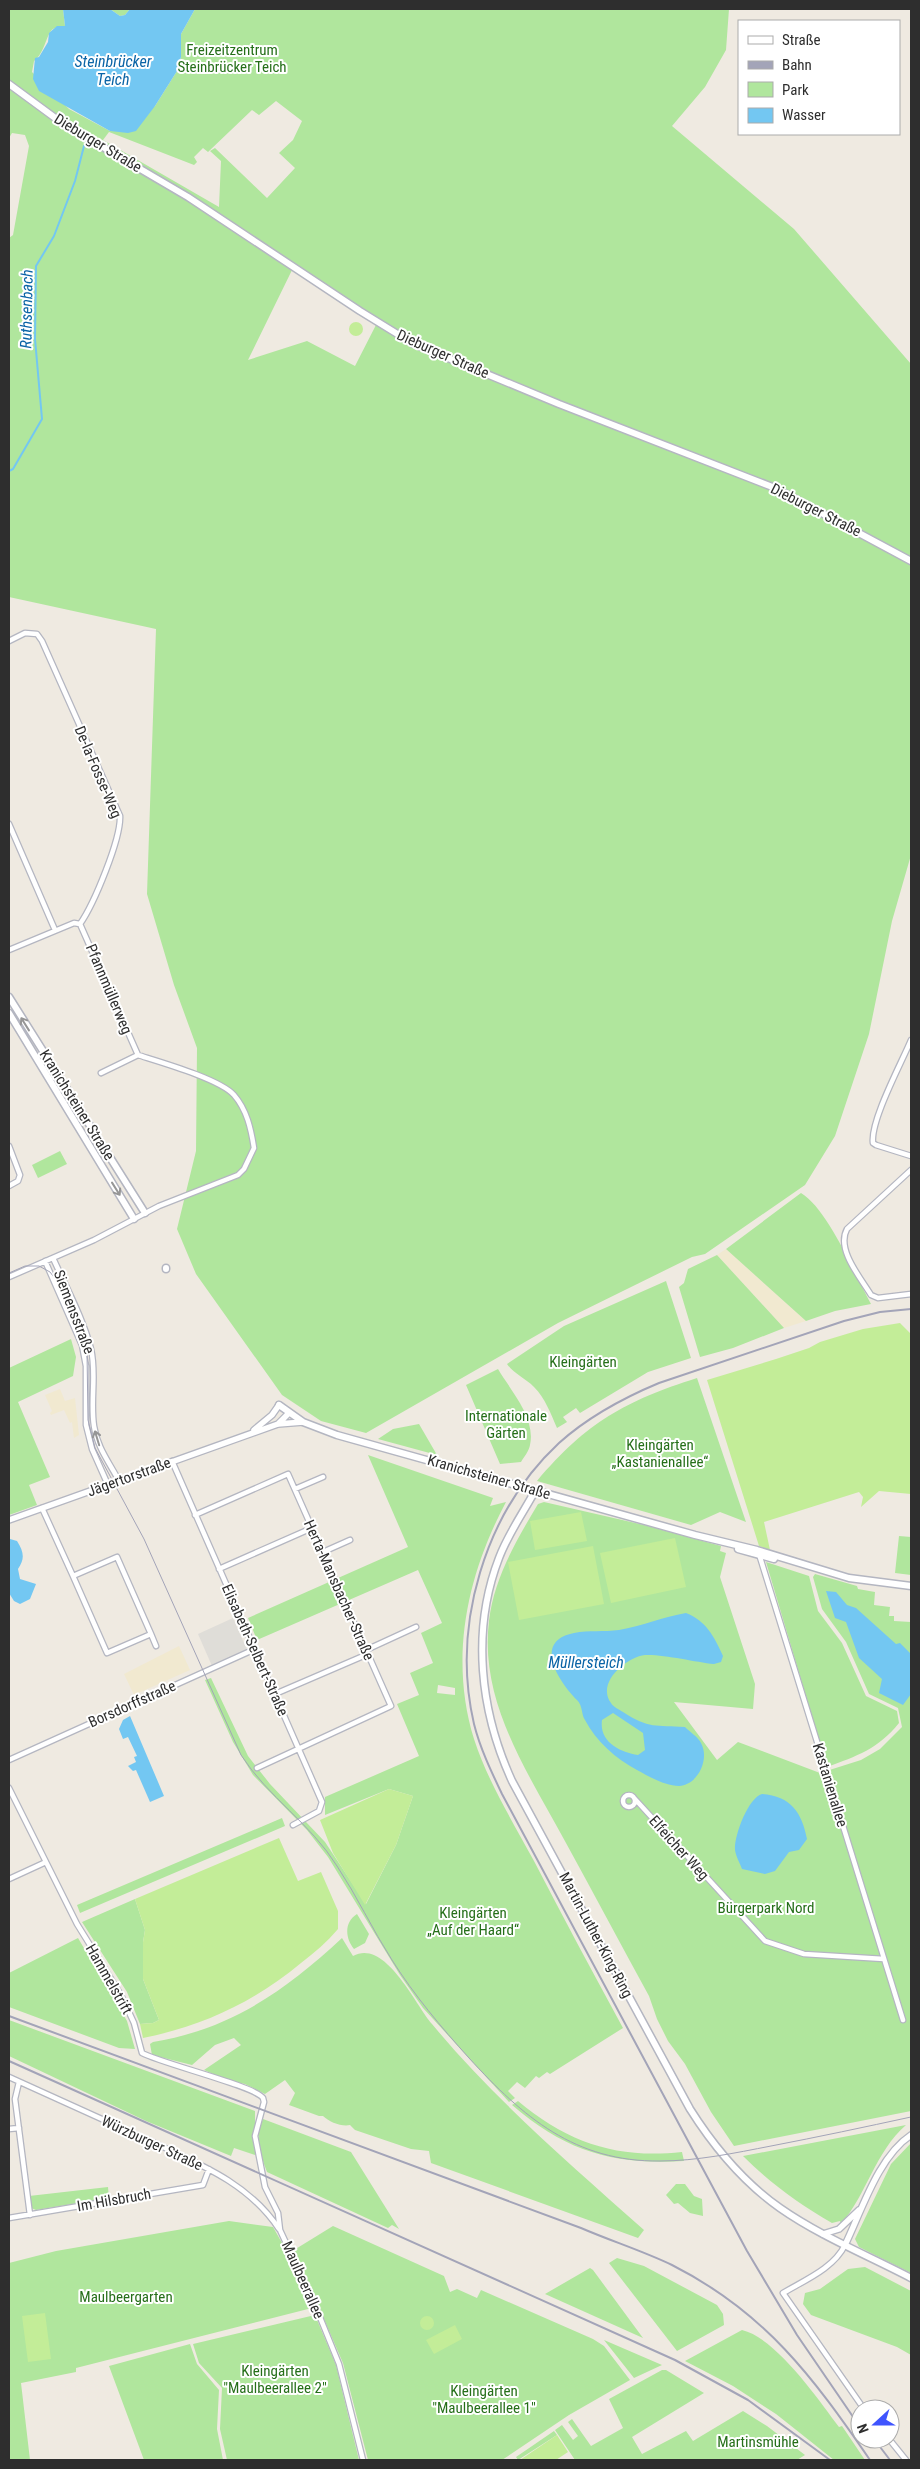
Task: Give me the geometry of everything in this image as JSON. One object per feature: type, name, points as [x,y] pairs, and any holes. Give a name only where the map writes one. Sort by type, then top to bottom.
[{"type":"main road","name":"Dieburger Straße","points":[[9,84],[62,123],[188,197],[360,311],[412,343],[559,404],[775,488],[911,560]]},
{"type":"main road","name":"Kranichsteiner Straße","points":[[9,998],[145,1213]]},
{"type":"main road","name":"Kranichsteiner Straße","points":[[9,1013],[134,1219]]},
{"type":"main road","name":"Kranichsteiner Straße","points":[[278,1405],[303,1422],[337,1435],[849,1578],[911,1586]]},
{"type":"main road","name":"Martin-Luther-King-Ring","points":[[536,1491],[499,1557],[485,1607],[482,1651],[484,1682],[490,1720],[500,1752],[517,1789],[703,2129],[727,2160],[750,2184],[787,2213],[823,2234],[911,2278]]},
{"type":"street","name":"De-la-Fosse-Weg","points":[[9,641],[25,633],[37,634],[42,641],[120,816],[120,825],[116,839],[88,912],[80,924]]},
{"type":"street","points":[[9,824],[55,930]]},
{"type":"street","points":[[9,950],[74,923],[80,924]]},
{"type":"street","name":"Pfannmüllerweg","points":[[80,924],[138,1055]]},
{"type":"street","points":[[911,1040],[872,1136],[873,1143],[876,1145],[911,1156]]},
{"type":"street","points":[[9,1277],[53,1258],[145,1213],[238,1175],[244,1169],[254,1148],[251,1130],[244,1110],[232,1094],[219,1085],[138,1055],[101,1073]]},
{"type":"street","points":[[9,1146],[20,1175],[18,1181],[9,1186]]},
{"type":"street","points":[[911,1170],[847,1229],[842,1237],[844,1247],[871,1295],[878,1298],[911,1294]]},
{"type":"street","name":"Siemensstraße","points":[[53,1258],[89,1342],[93,1359],[93,1416],[96,1436],[101,1450],[119,1481]]},
{"type":"street","name":"Siemensstraße","points":[[46,1261],[82,1345],[86,1366],[86,1425],[92,1449],[108,1485]]},
{"type":"street","name":"Jägertorstraße","points":[[248,1434],[267,1421],[278,1405]]},
{"type":"street","name":"Jägertorstraße","points":[[278,1424],[289,1413]]},
{"type":"street","name":"Jägertorstraße","points":[[9,1520],[278,1424],[303,1422]]},
{"type":"street","name":"Elisabeth-Selbert-Straße","points":[[172,1462],[323,1804],[319,1811],[293,1825]]},
{"type":"street","name":"Herta-Mansbacher-Straße","points":[[195,1515],[288,1474],[295,1489],[391,1706],[299,1748]]},
{"type":"street","points":[[295,1489],[323,1478]]},
{"type":"street","points":[[42,1508],[107,1654],[151,1634]]},
{"type":"street","points":[[219,1569],[312,1528]]},
{"type":"street","points":[[323,1552],[350,1540]]},
{"type":"street","name":"Kastanienallee","points":[[759,1553],[903,2020]]},
{"type":"street","points":[[73,1576],[117,1557],[156,1646]]},
{"type":"street","points":[[275,1694],[416,1628]]},
{"type":"street","name":"Borsdorffstraße","points":[[9,1760],[255,1649]]},
{"type":"street","points":[[257,1768],[299,1748]]},
{"type":"street","name":"Hammelstrift","points":[[9,1788],[77,1924],[122,1995],[134,2023],[142,2053],[219,2080],[246,2087],[261,2094],[264,2100]]},
{"type":"street","name":"Elfeicher Weg","points":[[634,1798],[765,1941],[804,1954],[884,1959]]},
{"type":"street","points":[[9,1879],[46,1862]]},
{"type":"street","name":"Würzburger Straße","points":[[9,2078],[232,2181],[269,2213],[280,2230]]},
{"type":"street","points":[[19,2082],[15,2093],[30,2215]]},
{"type":"street","name":"Maulbeerallee","points":[[264,2100],[256,2125],[256,2151],[265,2187],[278,2213],[280,2230],[314,2302],[339,2364],[363,2460]]},
{"type":"street","points":[[9,2129],[19,2128]]},
{"type":"street","points":[[857,2399],[783,2293],[827,2266],[840,2255],[892,2152],[911,2136]]},
{"type":"street","name":"Im Hilsbruch","points":[[9,2218],[203,2185],[209,2169]]},
{"type":"street","points":[[823,2234],[836,2231],[848,2222],[870,2194]]},
{"type":"street","points":[[897,2449],[906,2460]]},
{"type":"shaded area","points":[[726,1249],[806,1321],[784,1328],[717,1255]]},
{"type":"shaded area","points":[[60,1389],[65,1401],[75,1398],[79,1435],[74,1438],[72,1422],[70,1423],[64,1410],[51,1415],[50,1413],[52,1411],[45,1395]]},
{"type":"shaded area","points":[[233,1618],[247,1650],[212,1666],[198,1634]]},
{"type":"shaded area","points":[[179,1646],[190,1670],[134,1695],[124,1674]]},
{"type":"green space","name":"Freizeitzentrum Steinbrücker Teich","points":[[9,9],[63,9],[65,26],[54,28],[51,31],[41,53],[34,61],[32,72],[69,109],[110,131],[155,106],[177,71],[181,57],[181,34],[195,9],[729,9],[726,50],[705,87],[672,126],[794,229],[911,364],[911,855],[892,921],[869,1034],[835,1136],[805,1185],[705,1254],[692,1257],[558,1323],[366,1433],[321,1421],[282,1395],[196,1274],[177,1229],[196,1151],[197,1048],[174,985],[147,894],[156,629],[9,597],[9,238],[13,235],[29,146],[25,135],[12,133],[9,138]],"holes":[[[276,101],[302,121],[293,140],[279,153],[295,168],[267,198],[215,148],[210,151],[221,161],[219,207],[103,140],[109,132],[194,165],[197,162],[194,157],[203,148],[208,152],[252,110],[259,115]],[[293,268],[377,323],[355,366],[307,341],[248,360]]]},
{"type":"green space","points":[[110,9],[130,9],[125,15],[120,16]]},
{"type":"green space","points":[[353,322],[359,322],[363,329],[359,336],[353,336],[349,332],[349,326]]},
{"type":"green space","points":[[60,1151],[67,1164],[38,1178],[32,1165]]},
{"type":"green space","points":[[801,1193],[811,1201],[831,1228],[871,1304],[835,1311],[806,1321],[726,1249]]},
{"type":"green space","points":[[717,1255],[784,1328],[733,1348],[700,1357],[679,1287],[684,1283],[688,1269]]},
{"type":"green space","name":"Kleingärten","points":[[666,1281],[691,1358],[648,1372],[580,1413],[576,1408],[563,1417],[567,1422],[557,1428],[538,1391],[507,1364],[564,1326]]},
{"type":"green space","points":[[900,1323],[911,1334],[911,1494],[879,1491],[861,1507],[863,1497],[859,1492],[764,1522],[770,1550],[759,1546],[707,1380],[863,1329]]},
{"type":"green space","points":[[71,1339],[76,1357],[73,1376],[18,1402],[50,1477],[29,1485],[37,1505],[9,1515],[9,1368]]},
{"type":"green space","name":"Internationale Gärten","points":[[498,1369],[521,1405],[529,1425],[530,1445],[528,1452],[521,1462],[500,1464],[466,1385]]},
{"type":"green space","name":"Kleingärten „Kastanienallee“","points":[[697,1378],[746,1522],[720,1512],[691,1525],[537,1481],[573,1443],[609,1416],[628,1405]]},
{"type":"green space","points":[[419,1424],[437,1455],[378,1439],[393,1429]]},
{"type":"green space","name":"Kleingärten „Auf der Haard“","points":[[368,1455],[493,1498],[490,1506],[506,1502],[481,1558],[466,1618],[463,1678],[467,1709],[474,1739],[494,1786],[623,2028],[550,2074],[547,2072],[539,2078],[536,2076],[525,2088],[517,2082],[508,2091],[515,2098],[509,2102],[423,2008],[400,1975],[328,1857],[307,1830],[253,1775],[233,1742],[205,1680],[211,1678],[248,1756],[270,1784],[325,1842],[366,1904],[396,1845],[413,1796],[389,1789],[325,1815],[325,1797],[419,1756],[397,1704],[419,1695],[410,1673],[433,1663],[421,1633],[442,1623],[418,1570],[257,1640],[248,1618],[408,1547]],"holes":[[[438,1685],[455,1688],[455,1695],[437,1693]]]},
{"type":"green space","name":"Bürgerpark Nord","points":[[544,1502],[644,1525],[721,1546],[720,1551],[726,1553],[720,1577],[755,1684],[753,1709],[674,1702],[717,1760],[738,1742],[820,1773],[861,1760],[880,1749],[902,1727],[898,1708],[869,1694],[846,1642],[822,1609],[813,1577],[815,1574],[857,1586],[858,1589],[875,1592],[874,1605],[890,1607],[889,1616],[894,1616],[894,1621],[911,1622],[911,2111],[734,2146],[711,2112],[685,2064],[668,2041],[657,2019],[649,1996],[523,1764],[499,1709],[492,1681],[488,1651],[489,1621],[496,1590],[507,1560],[522,1532],[538,1504]]},
{"type":"green space","points":[[581,1512],[587,1541],[535,1550],[530,1521]]},
{"type":"green space","points":[[899,1536],[911,1537],[911,1575],[895,1573]]},
{"type":"green space","points":[[675,1538],[686,1587],[611,1603],[600,1553]]},
{"type":"green space","points":[[593,1546],[604,1604],[519,1620],[508,1562]]},
{"type":"green space","points":[[766,1562],[809,1576],[818,1611],[842,1643],[866,1696],[897,1711],[899,1723],[883,1739],[866,1751],[827,1767]]},
{"type":"green space","points":[[389,1789],[413,1796],[396,1845],[365,1905],[333,1853],[320,1820]]},
{"type":"green space","points":[[282,1818],[285,1826],[80,1913],[77,1905]]},
{"type":"green space","points":[[279,1838],[298,1881],[321,1872],[338,1911],[338,1929],[316,1951],[283,1977],[246,2001],[227,2011],[186,2027],[143,2038],[140,2024],[153,2023],[159,2020],[143,1979],[143,1942],[145,1930],[135,1899]]},
{"type":"green space","points":[[135,1899],[145,1930],[143,1942],[143,1979],[159,2020],[153,2023],[140,2024],[127,1992],[82,1922]]},
{"type":"green space","points":[[357,1914],[369,1934],[365,1943],[354,1949],[349,1940],[347,1930],[350,1921]]},
{"type":"green space","points":[[78,1938],[127,2021],[135,2049],[119,2048],[9,2007],[9,1973]]},
{"type":"green space","points":[[342,1938],[353,1956],[365,1953],[376,1956],[388,1964],[432,2024],[481,2079],[534,2131],[644,2230],[638,2238],[431,2163],[429,2151],[411,2149],[355,2130],[350,2125],[336,2123],[323,2116],[289,2105],[295,2093],[285,2080],[265,2094],[245,2084],[229,2081],[204,2070],[241,2045],[234,2038],[215,2045],[192,2065],[152,2055],[150,2044],[153,2042],[207,2028],[232,2017],[278,1991]]},
{"type":"green space","points":[[9,2020],[255,2111],[255,2155],[234,2148],[231,2156],[146,2121],[9,2056]]},
{"type":"green space","points":[[518,2101],[556,2128],[594,2145],[636,2153],[682,2152],[684,2161],[635,2161],[592,2152],[552,2134],[532,2121],[512,2105]]},
{"type":"green space","points":[[263,2119],[351,2152],[399,2229],[392,2225],[388,2228],[267,2172],[258,2139]]},
{"type":"green space","points":[[906,2125],[886,2148],[858,2200],[841,2224],[840,2221],[832,2223],[796,2201],[743,2156]]},
{"type":"green space","points":[[911,2143],[911,2273],[859,2247],[855,2239],[891,2164]]},
{"type":"green space","points":[[676,2184],[685,2184],[694,2196],[702,2199],[703,2216],[690,2213],[678,2203],[674,2204],[666,2195]]},
{"type":"green space","points":[[108,2187],[109,2198],[36,2210],[31,2208],[29,2196]]},
{"type":"green space","name":"Maulbeergarten","points":[[229,2221],[273,2227],[286,2250],[312,2308],[76,2368],[76,2372],[21,2383],[30,2460],[9,2460],[9,2263],[56,2251]]},
{"type":"green space","name":"Kleingärten \"Maulbeerallee 1\"","points":[[333,2226],[444,2276],[450,2292],[457,2289],[477,2298],[481,2290],[593,2339],[604,2346],[630,2380],[569,2415],[502,2460],[368,2460],[343,2363],[294,2250]]},
{"type":"green space","points":[[617,2258],[644,2266],[717,2305],[723,2314],[724,2325],[677,2351],[609,2263]]},
{"type":"green space","points":[[865,2267],[911,2291],[911,2355],[897,2347],[811,2315],[803,2304],[805,2293],[820,2289],[848,2269]]},
{"type":"green space","points":[[590,2268],[593,2270],[643,2338],[545,2294]]},
{"type":"green space","points":[[45,2313],[51,2359],[28,2362],[22,2316]]},
{"type":"green space","name":"Kleingärten \"Maulbeerallee 2\"","points":[[315,2315],[336,2365],[359,2460],[227,2460],[220,2429],[222,2388],[199,2363],[193,2344]]},
{"type":"green space","points":[[427,2316],[432,2318],[434,2323],[432,2328],[427,2330],[422,2328],[420,2323],[422,2318]]},
{"type":"green space","points":[[455,2325],[462,2339],[434,2354],[426,2340]]},
{"type":"green space","points":[[742,2330],[755,2335],[769,2345],[795,2371],[839,2427],[842,2426],[850,2438],[850,2449],[858,2449],[865,2460],[834,2460],[776,2414],[733,2386],[685,2361]]},
{"type":"green space","points":[[604,2340],[662,2365],[634,2378]]},
{"type":"green space","points":[[190,2344],[197,2364],[219,2390],[217,2429],[223,2460],[144,2460],[109,2366]]},
{"type":"green space","name":"Martinsmühle","points":[[662,2370],[666,2370],[704,2393],[632,2437],[642,2454],[686,2431],[693,2441],[743,2411],[767,2426],[805,2455],[797,2460],[575,2460],[555,2430],[562,2425],[573,2440],[578,2436],[568,2422],[572,2419],[591,2446],[623,2428],[609,2399]]},
{"type":"green space","points":[[554,2431],[557,2435],[518,2460],[516,2457]]},
{"type":"green space","points":[[557,2435],[568,2452],[556,2460],[520,2460]]},
{"type":"water","name":"Steinbrücker Teich","points":[[63,9],[110,9],[120,16],[125,15],[130,9],[195,9],[181,34],[181,57],[177,71],[155,106],[136,131],[128,133],[110,131],[39,91],[33,79],[35,58],[39,57],[48,42],[49,33],[57,26],[65,26]]},
{"type":"water","points":[[10,1539],[17,1541],[22,1552],[23,1559],[18,1569],[20,1579],[36,1584],[30,1599],[20,1604],[14,1601],[9,1593]]},
{"type":"water","points":[[826,1591],[836,1592],[847,1605],[856,1608],[896,1644],[900,1643],[911,1654],[911,1694],[903,1705],[879,1693],[882,1679],[859,1658],[846,1622],[835,1618]]},
{"type":"water","name":"Müllersteich","points":[[686,1613],[693,1616],[709,1630],[723,1656],[721,1662],[714,1664],[645,1655],[637,1657],[622,1666],[615,1672],[607,1687],[607,1695],[613,1706],[646,1724],[685,1727],[700,1741],[704,1756],[697,1776],[686,1785],[674,1786],[662,1783],[637,1770],[614,1755],[601,1742],[585,1720],[579,1702],[557,1673],[552,1653],[554,1644],[561,1637],[574,1633],[619,1630]],"holes":[[[613,1713],[643,1733],[645,1750],[638,1755],[631,1754],[612,1745],[607,1740],[602,1728],[602,1720]]]},
{"type":"water","points":[[130,1716],[164,1796],[150,1802],[136,1770],[133,1771],[128,1766],[136,1762],[134,1757],[137,1756],[128,1737],[123,1739],[119,1729],[123,1720]]},
{"type":"water","points":[[762,1794],[781,1798],[794,1808],[802,1821],[807,1839],[799,1850],[789,1852],[775,1871],[765,1874],[742,1869],[735,1850],[739,1827],[743,1818],[752,1802]]},
{"type":"waterway","name":"Ruthsenbach","points":[[9,471],[13,469],[42,419],[35,339],[36,266],[54,236],[75,181],[84,146]]},
{"type":"tram line","points":[[9,1273],[25,1266],[39,1266],[50,1272],[59,1284],[87,1352],[88,1420],[95,1448],[144,1539],[241,1755],[264,1784],[327,1851],[400,1973],[438,2023],[469,2058],[510,2099],[531,2117],[553,2132],[576,2144],[602,2154],[630,2159],[660,2161],[688,2160],[730,2154],[911,2117]]},
{"type":"railway","points":[[850,2412],[797,2335],[747,2251],[502,1794],[476,1733],[468,1686],[467,1648],[471,1610],[480,1572],[494,1536],[511,1502],[533,1471],[570,1434],[606,1409],[659,1383],[844,1321],[880,1312],[911,1309]]},
{"type":"railway","points":[[9,2016],[581,2228],[672,2265],[705,2283],[760,2325],[807,2374],[870,2460]]},
{"type":"railway","points":[[9,2061],[675,2360],[748,2400],[830,2460]]},
{"type":"railway","points":[[882,2449],[890,2460]]}]
